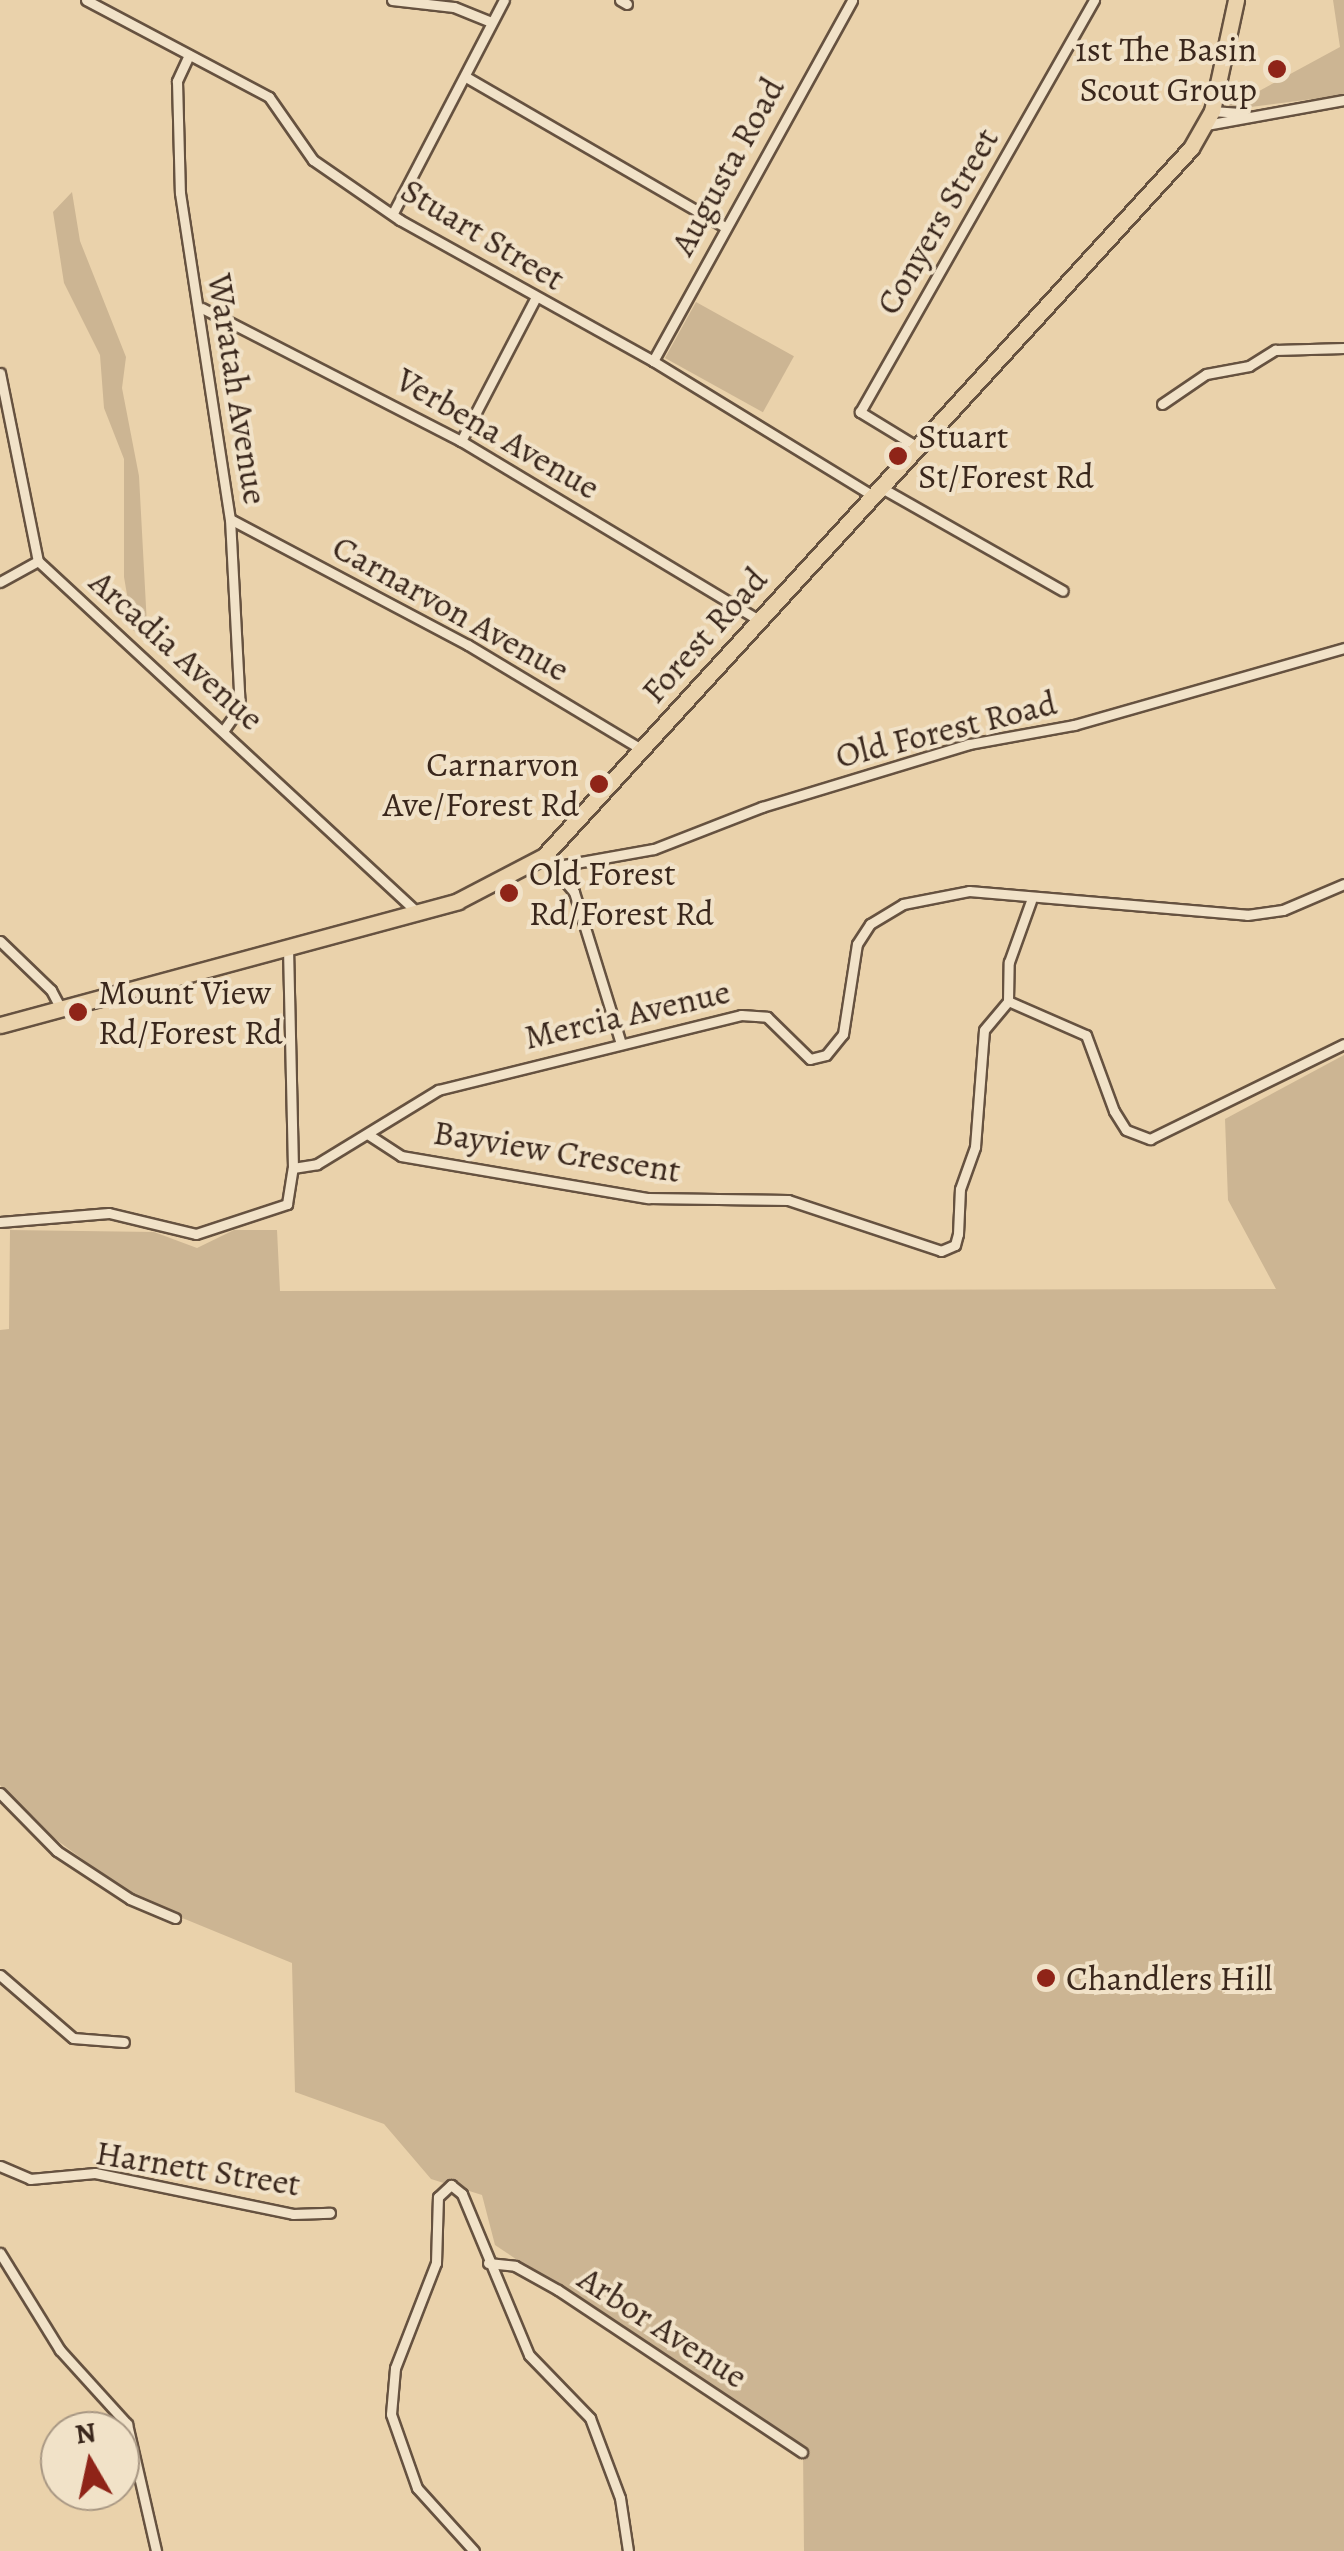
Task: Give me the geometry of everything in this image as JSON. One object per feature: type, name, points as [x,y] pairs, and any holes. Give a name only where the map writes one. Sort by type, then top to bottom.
[{"type":"main road","name":"Forest Road","points":[[0,1025],[418,913],[494,888],[550,850],[1208,118],[1236,0]]},
{"type":"street","name":"Stuart Street","points":[[86,0],[269,97],[313,160],[535,299],[1063,591]]},
{"type":"street","points":[[392,0],[446,5],[491,22]]},
{"type":"street","points":[[393,213],[504,0]]},
{"type":"street","name":"Augusta Road","points":[[653,361],[723,226],[852,0]]},
{"type":"street","name":"Conyers Street","points":[[916,446],[860,412],[1094,0]]},
{"type":"street","name":"Waratah Avenue","points":[[188,55],[177,81],[179,180],[202,308],[230,520],[240,707],[224,730]]},
{"type":"street","points":[[466,77],[723,226]]},
{"type":"street","points":[[1208,118],[1344,100]]},
{"type":"street","points":[[461,441],[535,299]]},
{"type":"street","name":"Verbena Avenue","points":[[202,308],[461,441],[760,620]]},
{"type":"street","points":[[1162,404],[1206,374],[1249,366],[1275,350],[1344,348]]},
{"type":"street","points":[[0,373],[38,562],[0,582]]},
{"type":"street","name":"Carnarvon Avenue","points":[[230,520],[468,645],[641,750]]},
{"type":"street","name":"Arcadia Avenue","points":[[38,562],[418,913]]},
{"type":"street","name":"Old Forest Road","points":[[564,864],[654,849],[762,807],[968,744],[1074,725],[1344,648]]},
{"type":"street","points":[[550,850],[564,864],[621,1044]]},
{"type":"street","points":[[550,850],[568,879]]},
{"type":"street","name":"Mercia Avenue","points":[[293,1168],[318,1164],[438,1090],[756,1012],[797,1053],[826,1055],[843,1034],[849,962],[870,924],[886,910],[969,891],[1032,901],[1247,915],[1283,910],[1344,884]]},
{"type":"street","name":"Bayview Crescent","points":[[369,1135],[401,1156],[648,1198],[788,1200],[941,1251],[955,1245],[960,1189],[975,1147],[984,1030],[1008,1000],[1009,962],[1032,901]]},
{"type":"street","points":[[0,941],[51,990],[60,1007]]},
{"type":"street","points":[[0,1222],[108,1213],[203,1234],[289,1201],[293,1168],[288,947]]},
{"type":"street","points":[[1008,1000],[1086,1034],[1120,1120],[1137,1138],[1150,1140],[1344,1044]]},
{"type":"street","points":[[0,1793],[57,1852],[130,1899],[174,1918]]},
{"type":"street","points":[[0,1975],[74,2038],[124,2042]]},
{"type":"street","name":"Harnett Street","points":[[0,2166],[30,2179],[95,2173],[292,2214],[330,2213]]},
{"type":"street","points":[[474,2551],[417,2488],[391,2414],[395,2368],[436,2263],[443,2188],[460,2191],[530,2355],[590,2418],[620,2498],[628,2551]]},
{"type":"street","points":[[0,2253],[60,2350],[127,2424],[156,2551]]},
{"type":"street","name":"Arbor Avenue","points":[[488,2263],[515,2266],[558,2290],[802,2452]]},
{"type":"shaded area","points":[[1333,0],[1344,0],[1344,95],[1227,110],[1232,97],[1250,96],[1340,47]]},
{"type":"shaded area","points":[[72,192],[80,241],[126,357],[122,388],[139,476],[148,644],[133,630],[124,577],[124,459],[104,408],[100,355],[64,283],[53,212]]},
{"type":"shaded area","points":[[696,302],[794,356],[763,412],[665,358]]},
{"type":"shaded area","points":[[1344,1055],[1344,2551],[804,2551],[803,2451],[495,2245],[482,2195],[431,2179],[384,2124],[295,2092],[292,1963],[136,1899],[23,1815],[0,1785],[0,1330],[9,1329],[10,1230],[154,1232],[197,1248],[234,1230],[277,1230],[280,1291],[1276,1289],[1228,1200],[1225,1119]]},
{"type":"place","name":"1st The Basin Scout Group","points":[[1277,69]]},
{"type":"place","name":"Stuart St/Forest Rd","points":[[898,456]]},
{"type":"place","name":"Carnarvon Ave/Forest Rd","points":[[599,784]]},
{"type":"place","name":"Old Forest Rd/Forest Rd","points":[[509,893]]},
{"type":"place","name":"Mount View Rd/Forest Rd","points":[[78,1012]]},
{"type":"place","name":"Chandlers Hill","points":[[1046,1978]]}]
